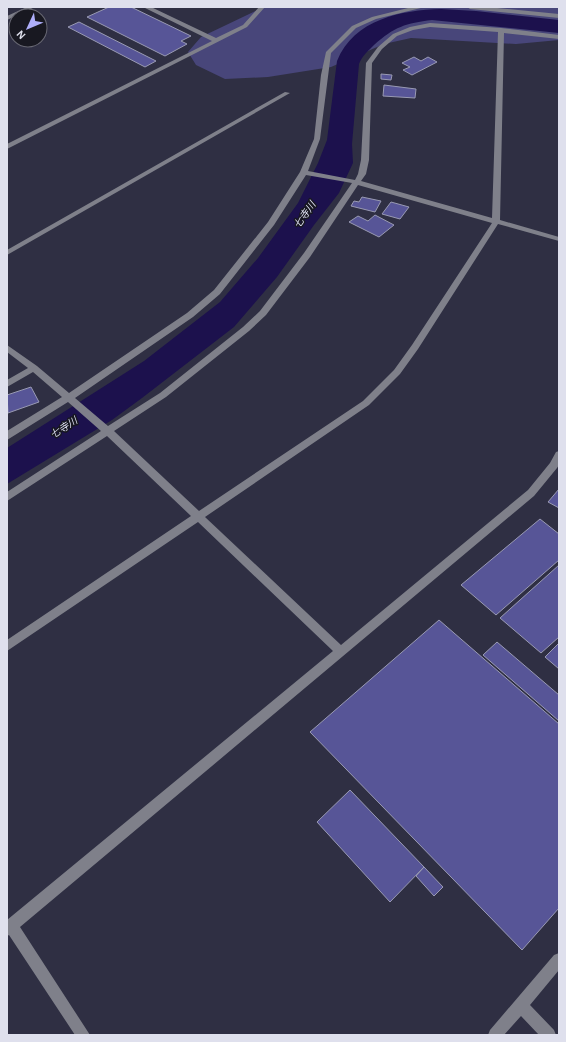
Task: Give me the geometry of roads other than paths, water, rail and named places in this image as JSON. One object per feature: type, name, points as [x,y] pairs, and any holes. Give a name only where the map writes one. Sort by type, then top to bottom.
[{"type":"street","points":[[7,18],[32,7]]},
{"type":"street","points":[[146,7],[215,40]]},
{"type":"street","points":[[7,147],[245,26],[262,7]]},
{"type":"street","points":[[7,436],[69,398],[190,315],[217,292],[272,224],[304,172],[317,139],[328,53],[354,27],[398,11],[422,7]]},
{"type":"street","points":[[470,7],[559,16]]},
{"type":"street","points":[[7,497],[109,432],[163,395],[225,347],[263,313],[307,255],[362,174],[365,160],[369,62],[380,48],[396,35],[412,28],[430,25],[501,30],[559,37]]},
{"type":"street","points":[[7,646],[366,403],[398,372],[496,222],[501,30]]},
{"type":"street","points":[[7,253],[287,93]]},
{"type":"street","points":[[304,172],[356,182],[559,240]]},
{"type":"street","points":[[7,348],[34,368],[109,432],[340,651]]},
{"type":"street","points":[[7,384],[34,368]]},
{"type":"street","points":[[83,1035],[9,928],[531,493],[554,465],[559,455]]},
{"type":"street","points":[[495,1035],[559,960]]},
{"type":"street","points":[[521,1006],[549,1035]]},
{"type":"water","name":"七寺川","points":[[441,9],[476,11],[559,20],[559,33],[432,20],[407,24],[394,30],[381,39],[365,54],[359,64],[352,144],[353,163],[339,193],[277,277],[234,327],[142,398],[112,420],[7,484],[7,448],[144,361],[220,302],[258,258],[298,203],[318,163],[327,140],[337,61],[345,47],[355,35],[367,26],[395,15]]}]
